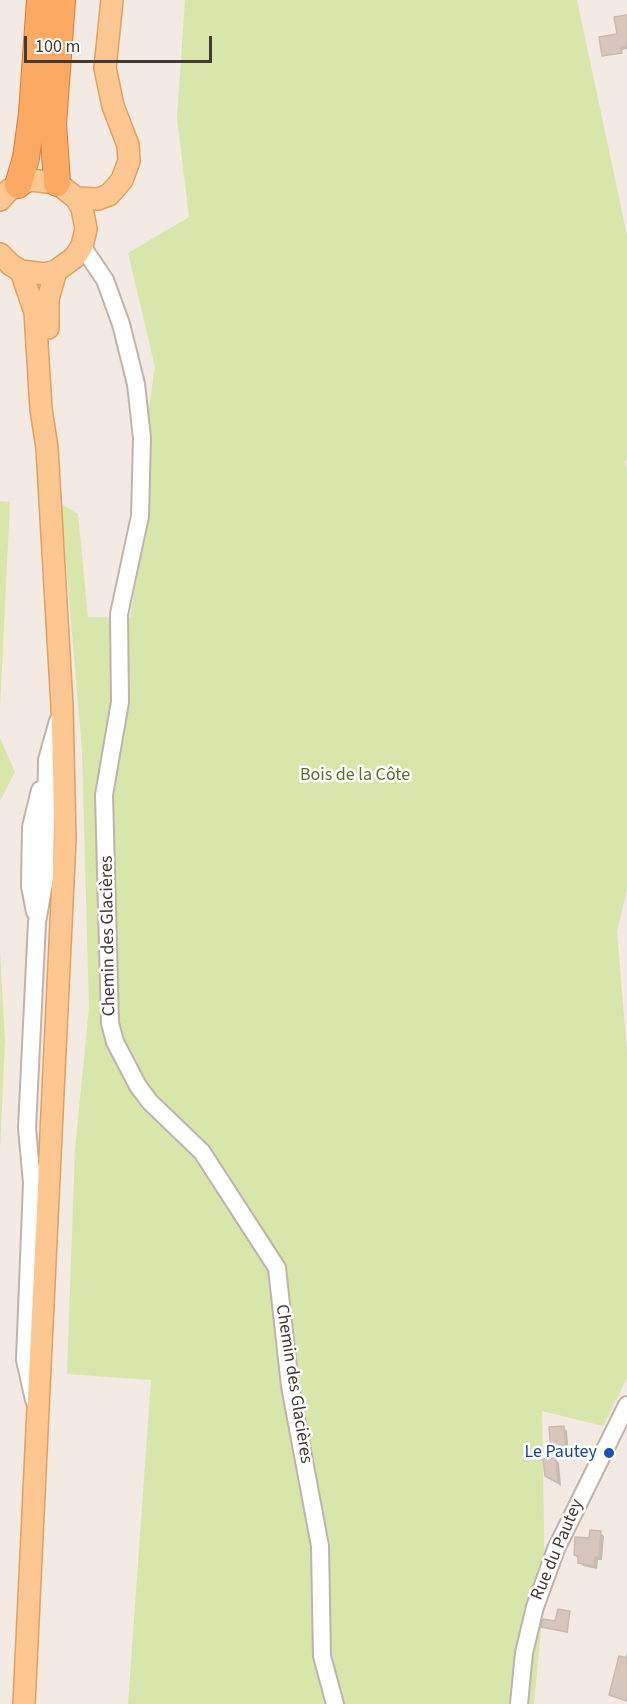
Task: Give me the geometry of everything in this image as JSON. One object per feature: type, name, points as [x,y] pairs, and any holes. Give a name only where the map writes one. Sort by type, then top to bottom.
[{"type":"highway","points":[[9,192],[26,158],[32,113],[40,0]]},
{"type":"highway","points":[[62,0],[53,124],[66,191]]},
{"type":"main road","points":[[9,192],[44,180],[66,191],[98,199],[109,195],[122,180],[129,160],[128,145],[113,106],[105,68],[111,9]]},
{"type":"main road","points":[[47,448],[50,410],[48,306],[61,268],[84,238],[128,193],[136,180],[141,161],[139,141],[116,72],[111,9]]},
{"type":"main road","points":[[66,191],[85,218],[84,238]]},
{"type":"main road","points":[[0,254],[11,265],[33,274],[61,268]]},
{"type":"main road","points":[[21,271],[35,312],[41,409],[47,448],[62,706],[65,808],[63,921],[24,1704]]},
{"type":"street","name":"Chemin des Glacières","points":[[84,238],[105,280],[121,324],[136,384],[143,463],[137,532],[119,614],[120,702],[104,795],[110,1023],[115,1042],[138,1086],[150,1102],[202,1152],[277,1268],[290,1386],[320,1546],[322,1656],[334,1700]]},
{"type":"street","name":"Chemin des Glacières","points":[[61,268],[90,274],[110,297]]},
{"type":"street","points":[[38,1421],[25,1360],[32,1183],[27,1128],[37,922],[45,878],[47,760],[62,706]]},
{"type":"street","name":"Rue du Pautey","points":[[519,1704],[524,1653],[535,1606],[587,1482],[627,1405]]},
{"type":"green space","name":"Bois de la Côte","points":[[185,0],[577,0],[627,235],[627,460],[625,461],[627,469],[627,890],[617,931],[627,1052],[627,1378],[603,1426],[542,1411],[545,1587],[534,1704],[128,1704],[151,1380],[67,1374],[75,1149],[89,1007],[82,750],[61,504],[78,514],[88,617],[130,618],[149,508],[147,420],[155,367],[128,253],[189,217],[177,118]]},
{"type":"green space","points":[[0,501],[10,502],[0,708]]},
{"type":"green space","points":[[0,738],[15,772],[0,801]]},
{"type":"green space","points":[[0,951],[5,1040],[0,1150]]},
{"type":"building","points":[[627,15],[627,46],[621,47],[622,53],[602,56],[599,37],[617,34],[614,17]]},
{"type":"building","points":[[564,1426],[566,1451],[551,1452],[549,1427]]},
{"type":"building","points":[[556,1458],[558,1483],[545,1476],[543,1459]]},
{"type":"building","points":[[590,1530],[601,1531],[599,1557],[595,1557],[594,1566],[578,1563],[578,1556],[574,1555],[575,1537],[589,1538]]},
{"type":"building","points":[[558,1609],[570,1611],[567,1632],[541,1627],[543,1619],[555,1621]]},
{"type":"building","points":[[619,1656],[627,1658],[627,1701],[609,1695]]},
{"type":"place","name":"Le Pautey","points":[[609,1453]]}]
